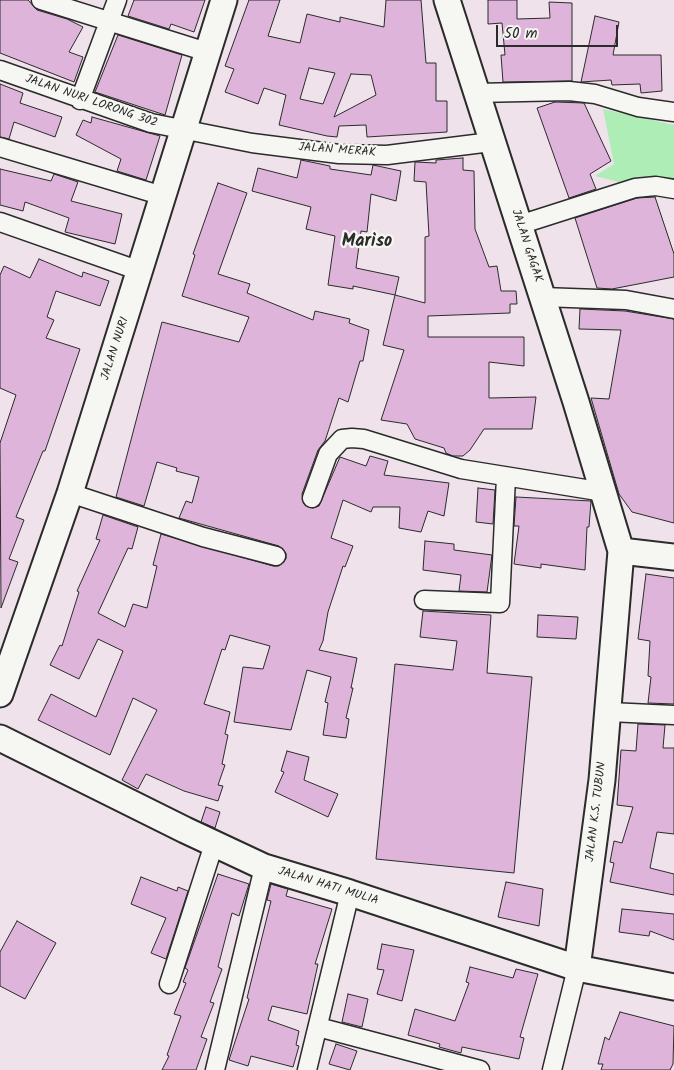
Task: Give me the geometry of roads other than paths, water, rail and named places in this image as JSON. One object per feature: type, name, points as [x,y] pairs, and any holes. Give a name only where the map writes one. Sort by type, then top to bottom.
[{"type":"street","points":[[40,0],[207,52]]},
{"type":"street","points":[[80,100],[117,0]]},
{"type":"street","name":"JALAN NURI","points":[[0,694],[70,493],[224,0]]},
{"type":"street","name":"JALAN GAGAK","points":[[446,0],[491,142],[520,225],[621,551]]},
{"type":"street","name":"JALAN NURI LORONG 302","points":[[0,70],[126,116],[184,131]]},
{"type":"street","points":[[476,93],[569,91],[595,94],[638,107],[674,112]]},
{"type":"street","name":"JALAN MERAK","points":[[184,131],[252,143],[339,154],[387,155],[491,142]]},
{"type":"street","points":[[0,146],[163,196]]},
{"type":"street","points":[[520,225],[635,188],[656,186],[674,188]]},
{"type":"street","points":[[1,227],[140,271]]},
{"type":"street","points":[[542,297],[626,300],[674,309]]},
{"type":"street","points":[[312,498],[328,454],[342,439],[352,438],[364,439],[461,468],[604,492]]},
{"type":"street","points":[[424,600],[500,603],[506,477]]},
{"type":"street","points":[[70,493],[203,537],[276,556]]},
{"type":"street","points":[[621,551],[674,556]]},
{"type":"street","name":"JALAN K.S. TUBUN","points":[[552,1070],[577,968],[602,780],[621,551]]},
{"type":"street","points":[[609,712],[674,715]]},
{"type":"street","name":"JALAN HATI MULIA","points":[[0,738],[264,867],[350,893],[577,968],[674,987]]},
{"type":"street","points":[[169,984],[214,844]]},
{"type":"street","points":[[215,1070],[264,867]]},
{"type":"street","points":[[307,1070],[350,893]]},
{"type":"street","points":[[318,1027],[480,1070]]},
{"type":"district","name":"Mariso","points":[[367,243]]}]
